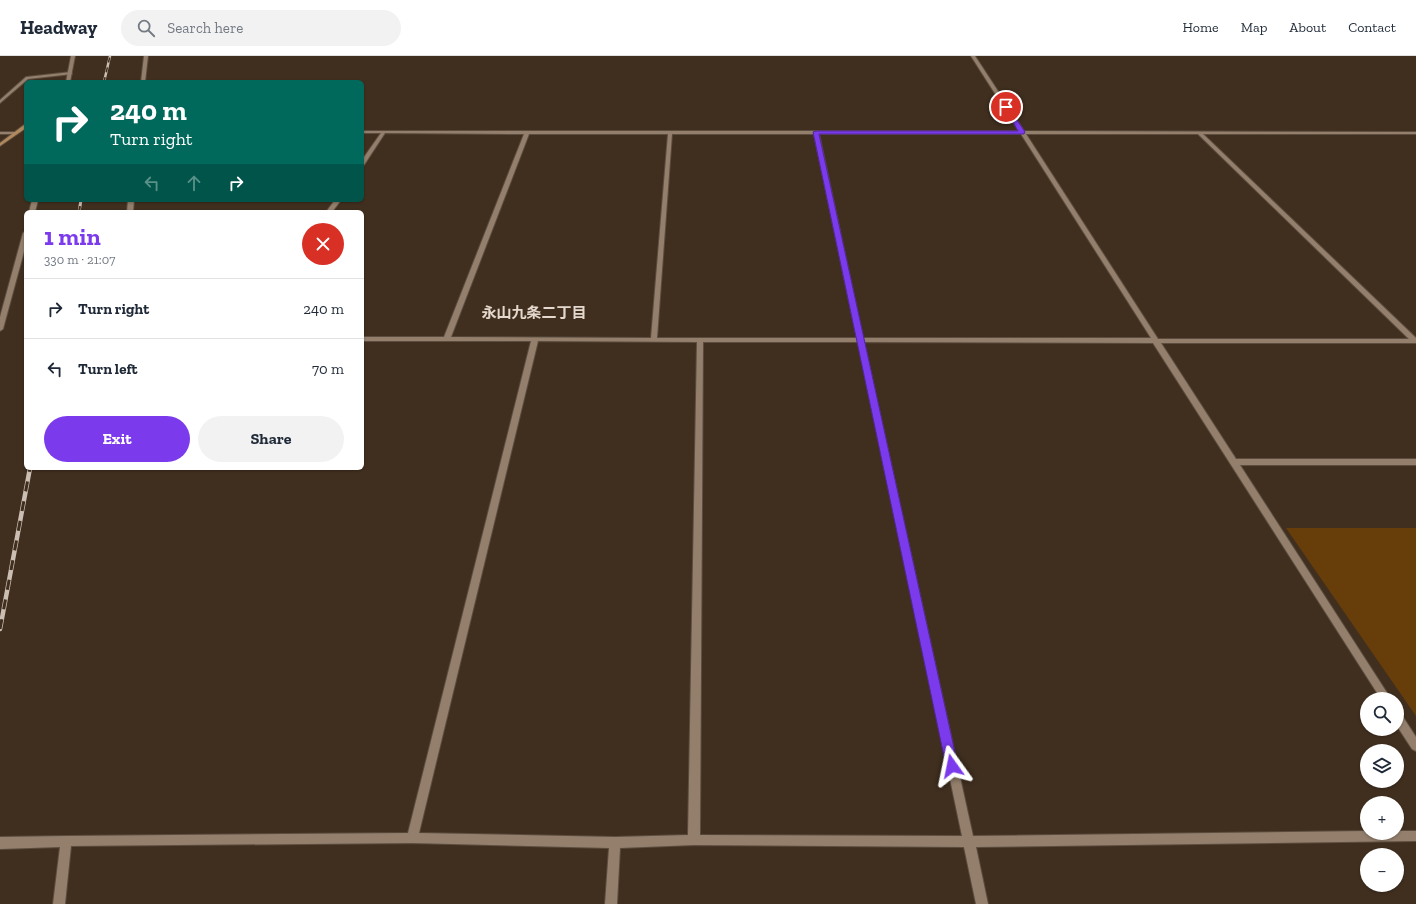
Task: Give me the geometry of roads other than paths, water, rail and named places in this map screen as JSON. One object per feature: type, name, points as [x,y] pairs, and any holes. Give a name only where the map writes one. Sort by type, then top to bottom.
[{"type":"street","points":[[69,80],[73,56]]},
{"type":"street","points":[[143,80],[146,56]]},
{"type":"street","points":[[973,56],[1382,692]]},
{"type":"street","points":[[25,80],[27,78],[71,73]]},
{"type":"street","points":[[0,102],[24,81]]},
{"type":"street","points":[[0,145],[24,127]]},
{"type":"street","points":[[364,132],[1416,133]]},
{"type":"street","points":[[364,161],[384,132]]},
{"type":"street","points":[[447,339],[527,132]]},
{"type":"street","points":[[654,339],[670,132]]},
{"type":"street","points":[[816,132],[982,904]]},
{"type":"street","points":[[0,134],[16,133]]},
{"type":"street","points":[[1199,133],[1416,341]]},
{"type":"street","points":[[0,329],[24,240]]},
{"type":"street","points":[[364,339],[1416,341]]},
{"type":"street","points":[[412,838],[535,339]]},
{"type":"street","points":[[694,840],[700,340]]},
{"type":"street","points":[[1234,462],[1416,462]]},
{"type":"street","points":[[1404,727],[1416,746]]},
{"type":"street","points":[[0,843],[412,838],[615,844],[694,840],[969,842],[1416,836]]},
{"type":"street","points":[[60,904],[66,841]]},
{"type":"street","points":[[611,904],[615,844]]},
{"type":"railway","points":[[104,80],[110,56]]},
{"type":"railway","points":[[79,210],[81,202]]},
{"type":"railway","points":[[0,629],[30,470]]},
{"type":"district","name":"永山九条二丁目","points":[[534,313]]}]
